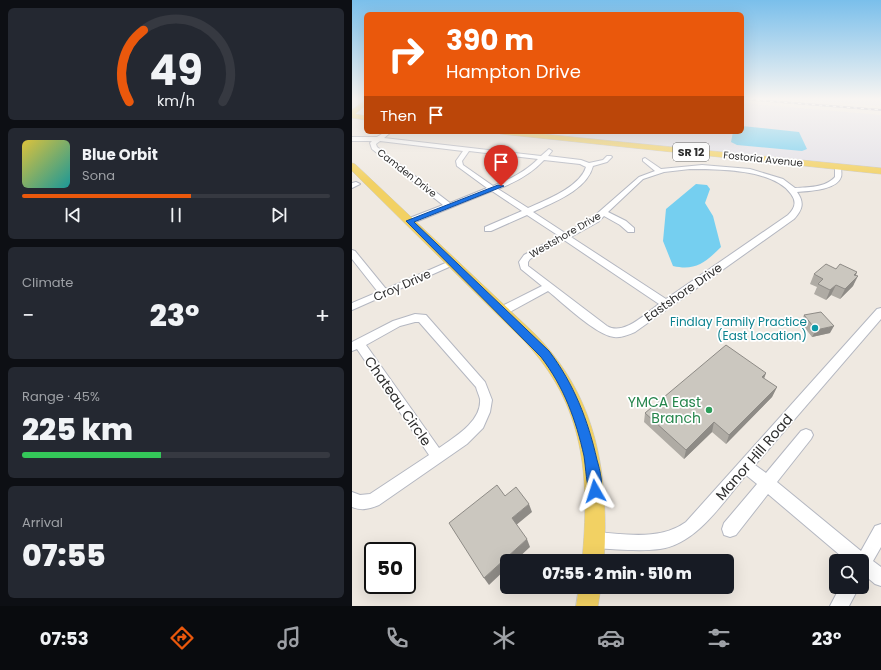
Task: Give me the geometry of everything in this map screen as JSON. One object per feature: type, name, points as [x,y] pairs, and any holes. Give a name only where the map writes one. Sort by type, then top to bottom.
[{"type":"main road","name":"Fostoria Avenue","points":[[533,134],[881,171]]},
{"type":"main road","points":[[352,166],[545,354],[555,367],[577,410],[587,441],[593,468],[595,491],[594,554]]},
{"type":"main road","points":[[587,606],[589,594]]},
{"type":"street","points":[[377,140],[386,134]]},
{"type":"street","points":[[352,138],[455,148],[465,146],[484,151],[572,161],[588,165],[605,161],[609,157]]},
{"type":"street","points":[[401,142],[409,138]]},
{"type":"street","points":[[428,145],[440,139]]},
{"type":"street","name":"Camden Drive","points":[[377,140],[372,144],[374,148],[449,206]]},
{"type":"street","points":[[484,151],[492,145]]},
{"type":"street","points":[[465,146],[460,158],[460,166],[666,304]]},
{"type":"street","points":[[512,154],[520,148]]},
{"type":"street","points":[[410,221],[493,189],[525,174],[537,165],[549,151]]},
{"type":"street","points":[[572,161],[578,154]]},
{"type":"street","points":[[645,160],[660,171]]},
{"type":"street","points":[[488,229],[551,201],[573,186],[590,170],[588,165]]},
{"type":"street","name":"Westshore Drive","points":[[546,285],[524,267],[524,260],[604,213],[637,181],[660,171],[697,167],[752,172],[772,178],[794,190]]},
{"type":"street","points":[[794,190],[823,186],[833,182],[838,177],[838,167]]},
{"type":"street","name":"Eastshore Drive","points":[[546,285],[603,329],[613,333],[620,333],[631,329],[795,213],[799,206],[799,202],[794,190]]},
{"type":"street","points":[[604,213],[631,230]]},
{"type":"street","points":[[352,253],[384,293]]},
{"type":"street","name":"Croy Drive","points":[[352,308],[453,263]]},
{"type":"street","points":[[499,309],[546,285]]},
{"type":"street","name":"Manor Hill Road","points":[[595,540],[654,541],[678,537],[702,516],[881,312]]},
{"type":"street","name":"Chateau Circle","points":[[352,500],[357,503],[365,503],[374,500],[438,457],[462,440],[478,424],[484,412],[486,400],[481,385],[422,318],[417,317],[406,320],[355,345],[438,457]]},
{"type":"street","points":[[730,529],[806,435]]},
{"type":"street","points":[[746,466],[851,554]]},
{"type":"street","points":[[868,554],[881,532]]},
{"type":"street","points":[[869,569],[881,578]]},
{"type":"street","points":[[839,606],[846,594]]},
{"type":"shaded area","points":[[744,126],[881,126],[881,170],[566,137],[571,134],[744,134]]},
{"type":"water","points":[[745,126],[799,132],[807,149],[802,151],[737,145],[731,142],[733,134],[744,134]]},
{"type":"water","points":[[696,184],[707,185],[710,189],[705,203],[713,216],[721,247],[705,261],[694,266],[673,266],[663,241],[666,209]]},
{"type":"building","points":[[826,264],[836,269],[840,264],[857,272],[854,275],[858,276],[845,289],[836,285],[830,290],[818,284],[823,279],[814,274]]},
{"type":"building","points":[[821,312],[834,326],[816,330],[804,315]]},
{"type":"building","name":"YMCA East Branch","points":[[726,345],[766,373],[762,377],[777,387],[729,435],[714,422],[686,450],[645,413]]},
{"type":"building","points":[[497,485],[505,496],[516,487],[529,504],[512,518],[527,539],[510,554],[500,554],[500,563],[484,578],[449,523]]},
{"type":"place","name":"Findlay Family Practice (East Location)","points":[[815,328]]},
{"type":"place","name":"YMCA East Branch","points":[[709,410]]},
{"type":"route","points":[[501,186],[410,221],[545,354],[555,367],[570,394],[584,428],[593,468],[595,491]]}]
